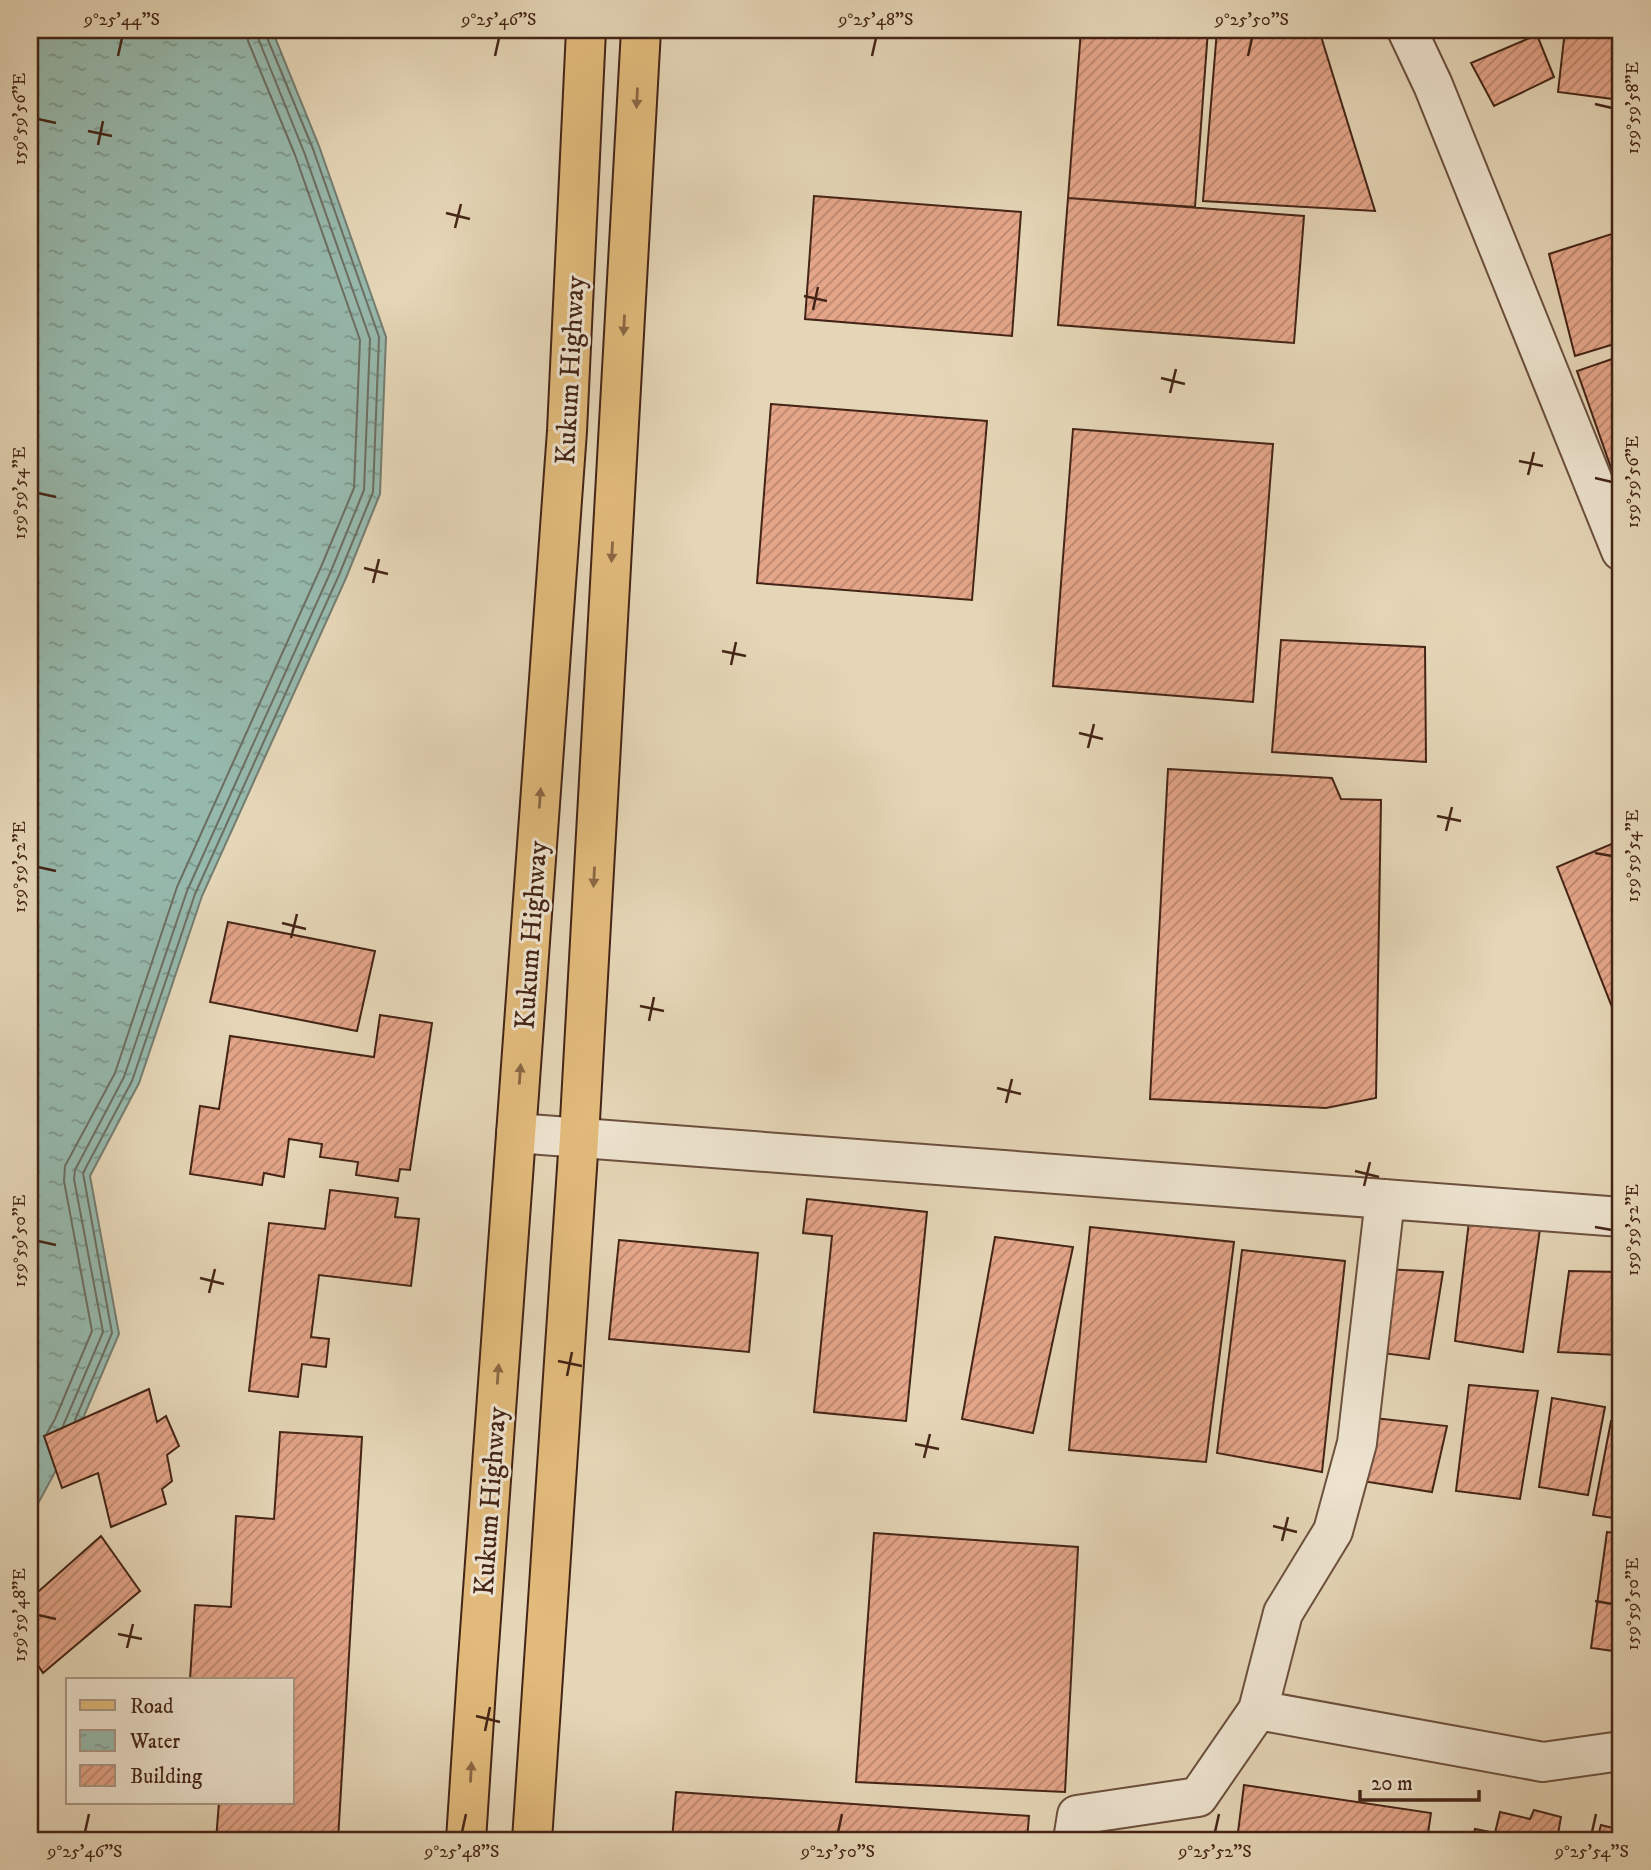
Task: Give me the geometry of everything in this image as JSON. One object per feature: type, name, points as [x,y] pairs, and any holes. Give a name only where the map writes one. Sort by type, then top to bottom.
[{"type":"main road","name":"Kukum Highway","points":[[467,1840],[566,445],[586,30]]},
{"type":"main road","name":"Kukum Highway","points":[[532,1840],[579,1138],[641,30]]},
{"type":"street","points":[[1407,30],[1433,85],[1621,551]]},
{"type":"street","points":[[516,1133],[1621,1217]]},
{"type":"street","points":[[1073,1840],[1077,1815],[1198,1797],[1258,1710],[1283,1613],[1333,1531],[1357,1443],[1385,1199]]},
{"type":"street","points":[[1258,1710],[1544,1762],[1621,1751]]},
{"type":"water","points":[[30,30],[272,30],[319,146],[386,337],[380,494],[346,578],[202,896],[139,1083],[90,1176],[119,1334],[78,1430],[30,1518]]},
{"type":"building","points":[[1081,30],[1208,30],[1195,207],[1068,198]]},
{"type":"building","points":[[1217,30],[1319,30],[1375,211],[1203,201]]},
{"type":"building","points":[[1565,30],[1621,30],[1621,100],[1558,92]]},
{"type":"building","points":[[1537,35],[1554,77],[1494,106],[1471,63]]},
{"type":"building","points":[[814,196],[1021,212],[1012,336],[805,319]]},
{"type":"building","points":[[1068,198],[1304,216],[1294,343],[1058,325]]},
{"type":"building","points":[[1621,231],[1621,342],[1575,356],[1549,254]]},
{"type":"building","points":[[1621,356],[1621,481],[1616,482],[1577,371]]},
{"type":"building","points":[[771,404],[987,421],[972,600],[757,583]]},
{"type":"building","points":[[1073,429],[1273,444],[1253,702],[1053,686]]},
{"type":"building","points":[[1281,640],[1425,647],[1426,762],[1272,752]]},
{"type":"building","points":[[1168,769],[1332,778],[1341,799],[1381,800],[1376,1098],[1326,1108],[1150,1099]]},
{"type":"building","points":[[1621,840],[1621,1030],[1557,867]]},
{"type":"building","points":[[228,922],[375,951],[357,1031],[210,1002]]},
{"type":"building","points":[[380,1015],[432,1023],[410,1170],[400,1169],[398,1181],[356,1175],[358,1162],[320,1157],[322,1144],[289,1139],[284,1177],[264,1173],[262,1185],[190,1174],[200,1106],[219,1109],[230,1036],[374,1057]]},
{"type":"building","points":[[330,1190],[398,1198],[395,1217],[419,1219],[411,1286],[319,1275],[311,1337],[329,1339],[326,1367],[302,1364],[298,1397],[249,1391],[269,1223],[325,1229]]},
{"type":"building","points":[[807,1199],[927,1212],[906,1421],[814,1412],[832,1236],[803,1233]]},
{"type":"building","points":[[1469,1221],[1540,1229],[1523,1352],[1455,1341]]},
{"type":"building","points":[[1090,1227],[1234,1242],[1206,1462],[1069,1450]]},
{"type":"building","points":[[995,1237],[1073,1247],[1033,1433],[962,1419]]},
{"type":"building","points":[[619,1240],[758,1253],[749,1352],[609,1339]]},
{"type":"building","points":[[1242,1250],[1345,1261],[1322,1472],[1217,1453]]},
{"type":"building","points":[[1383,1269],[1443,1272],[1429,1359],[1374,1352]]},
{"type":"building","points":[[1569,1271],[1621,1272],[1618,1355],[1558,1352]]},
{"type":"building","points":[[1469,1385],[1538,1391],[1520,1499],[1456,1491]]},
{"type":"building","points":[[149,1389],[157,1422],[166,1416],[179,1446],[167,1455],[172,1481],[162,1489],[166,1504],[111,1527],[98,1473],[62,1488],[44,1436]]},
{"type":"building","points":[[1552,1398],[1605,1407],[1588,1495],[1539,1487]]},
{"type":"building","points":[[1374,1418],[1447,1426],[1432,1492],[1362,1481]]},
{"type":"building","points":[[1611,1421],[1621,1422],[1621,1519],[1593,1515]]},
{"type":"building","points":[[280,1432],[362,1437],[338,1840],[216,1840],[219,1804],[294,1804],[294,1678],[190,1678],[195,1605],[231,1607],[236,1516],[274,1519]]},
{"type":"building","points":[[1607,1532],[1621,1534],[1621,1652],[1591,1648]]},
{"type":"building","points":[[874,1533],[1078,1547],[1065,1792],[856,1782]]},
{"type":"building","points":[[101,1536],[140,1591],[43,1673],[30,1653],[30,1599]]},
{"type":"building","points":[[1244,1785],[1431,1813],[1427,1840],[1237,1840]]},
{"type":"building","points":[[676,1792],[1029,1816],[1027,1840],[672,1840]]},
{"type":"building","points":[[1534,1810],[1561,1817],[1557,1840],[1473,1840],[1475,1829],[1495,1833],[1500,1812],[1530,1819]]},
{"type":"building","points":[[1601,1825],[1621,1830],[1621,1840],[1597,1840]]}]
